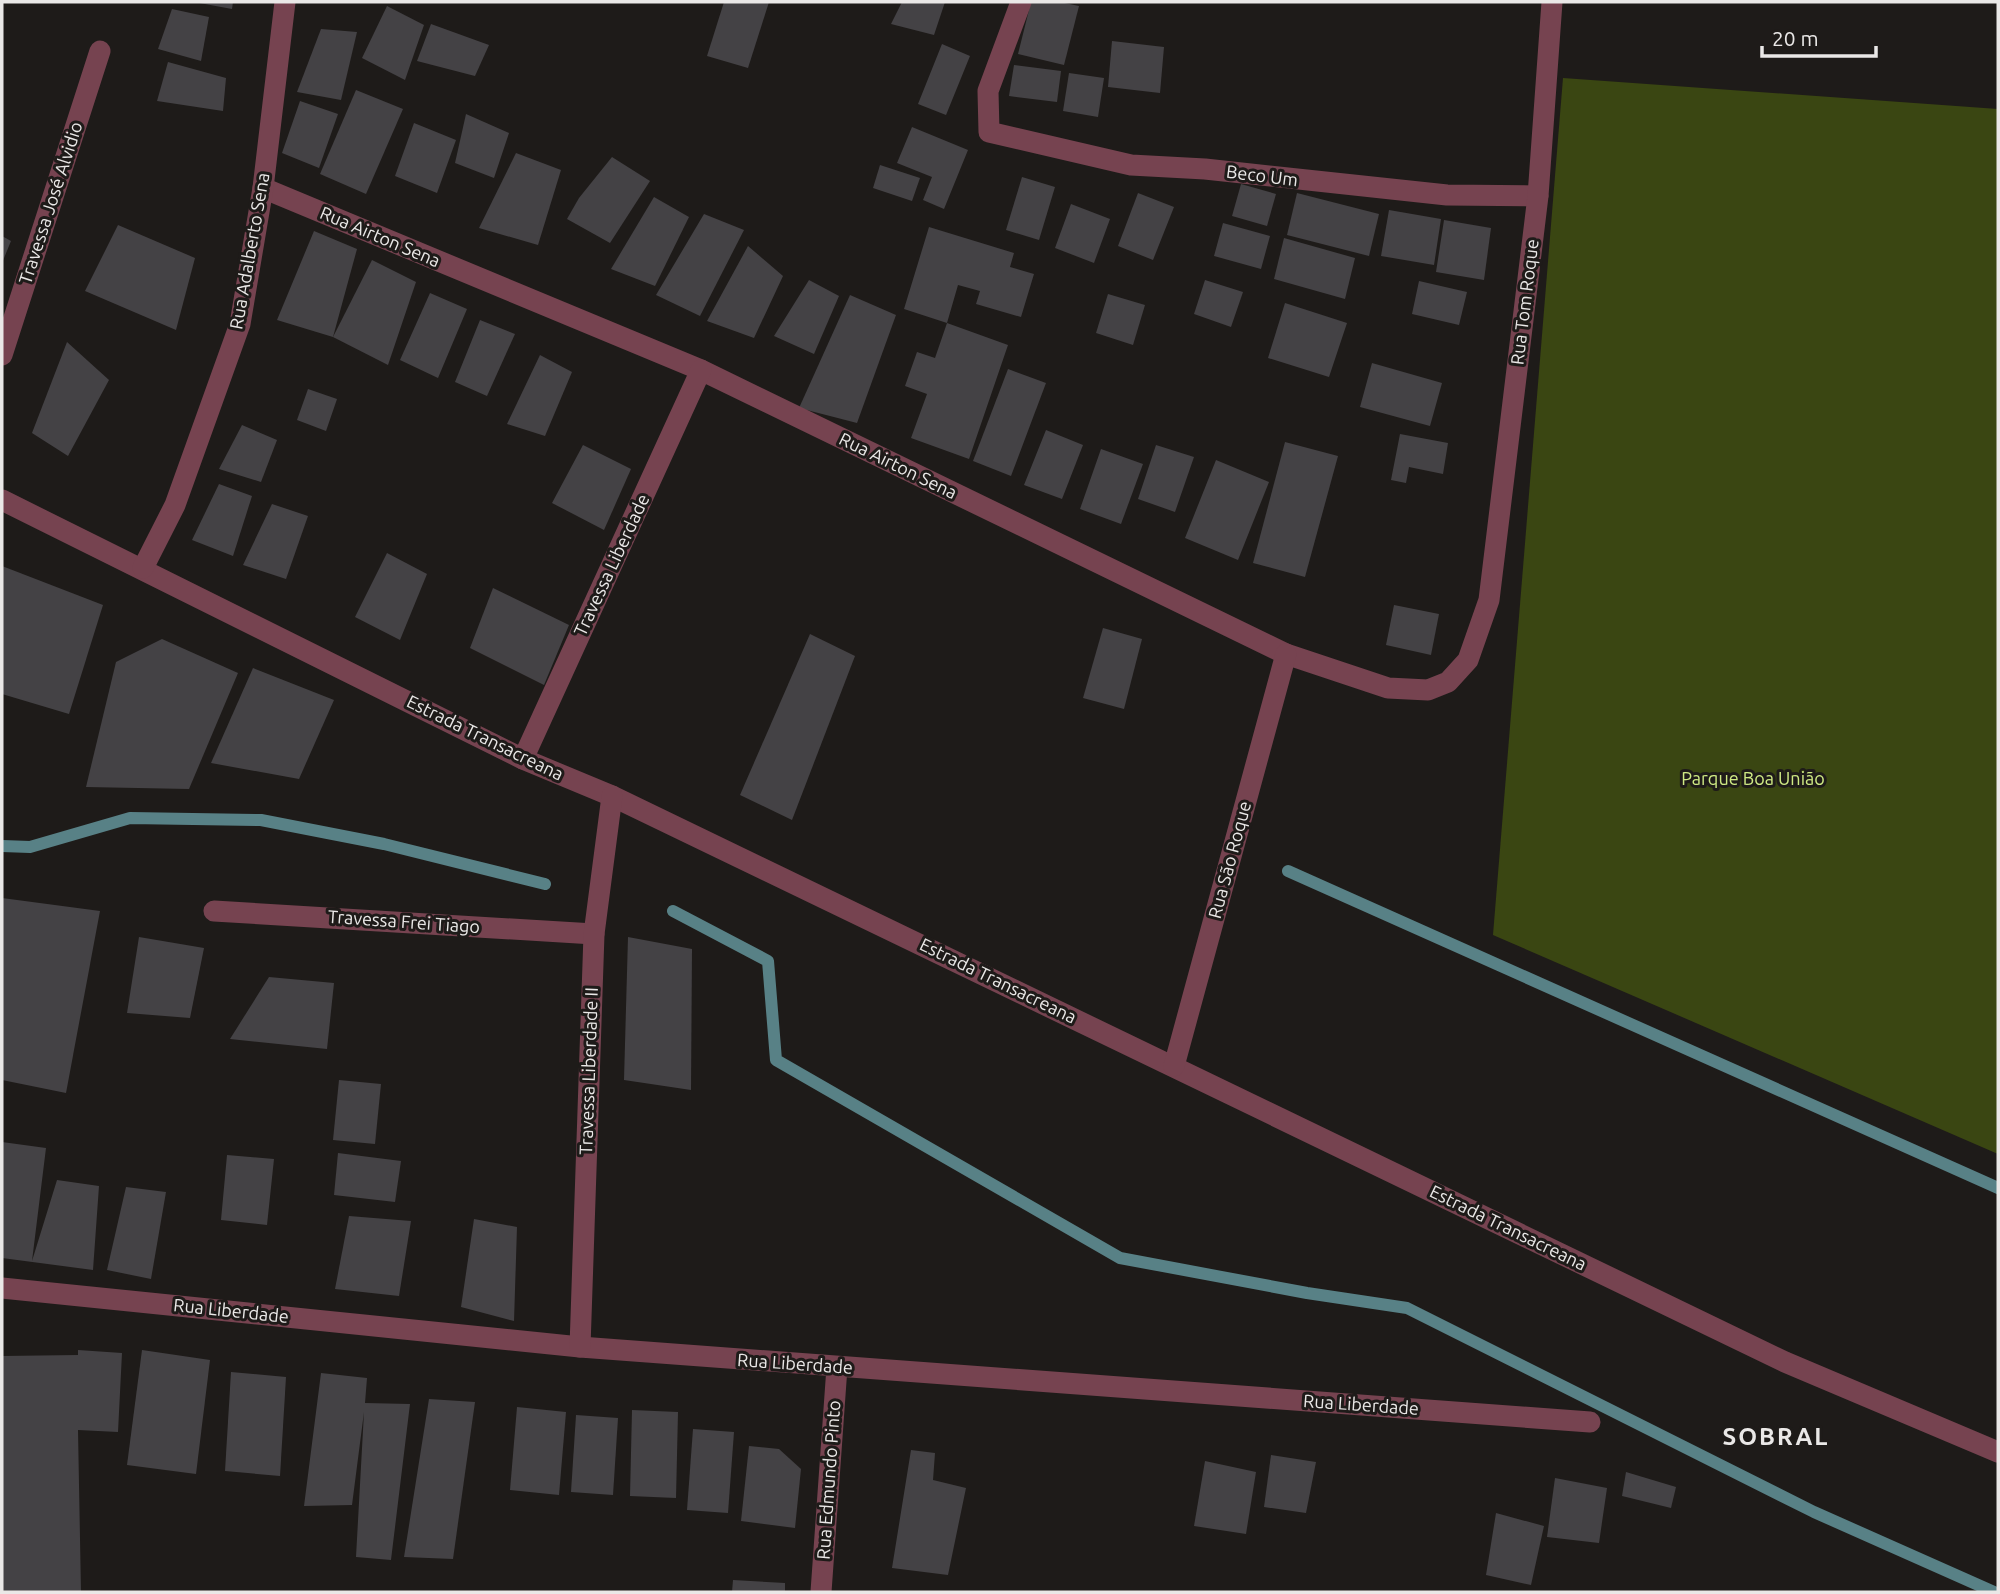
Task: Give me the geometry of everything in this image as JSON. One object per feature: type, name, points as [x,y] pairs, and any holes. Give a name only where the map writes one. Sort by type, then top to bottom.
[{"type":"street","name":"Rua Adalberto Sena","points":[[143,568],[175,505],[240,324],[263,188],[285,2]]},
{"type":"street","name":"Beco Um","points":[[1021,2],[988,91],[989,132],[1131,165],[1205,169],[1447,195],[1538,196]]},
{"type":"street","name":"Rua Tom Roque","points":[[1489,600],[1538,196],[1552,2]]},
{"type":"street","name":"Travessa José Alvidio","points":[[2,355],[100,51]]},
{"type":"street","name":"Rua Airton Sena","points":[[263,188],[702,370],[1286,654],[1388,688],[1428,691],[1448,682],[1468,660],[1489,600]]},
{"type":"street","name":"Travessa Liberdade","points":[[523,759],[702,370]]},
{"type":"street","name":"Estrada Transacreana","points":[[2,500],[523,759],[611,796],[1785,1362],[1998,1452]]},
{"type":"street","name":"Rua São Roque","points":[[1174,1066],[1286,654]]},
{"type":"street","name":"Travessa Liberdade II","points":[[580,1347],[594,934],[611,796]]},
{"type":"street","name":"Travessa Frei Tiago","points":[[214,911],[594,934]]},
{"type":"street","name":"Rua Liberdade","points":[[2,1288],[580,1347],[1590,1422]]},
{"type":"street","name":"Rua Edmundo Pinto","points":[[821,1592],[837,1367]]},
{"type":"green space","name":"Parque Boa União","points":[[1563,78],[1998,109],[1998,1154],[1493,935]]},
{"type":"building","points":[[194,2],[233,2],[232,9]]},
{"type":"building","points":[[724,2],[769,2],[748,68],[707,56]]},
{"type":"building","points":[[902,2],[945,2],[934,35],[891,24]]},
{"type":"building","points":[[1031,2],[1060,2],[1079,6],[1064,65],[1018,54]]},
{"type":"building","points":[[387,6],[424,25],[405,80],[362,58]]},
{"type":"building","points":[[172,9],[209,17],[201,61],[158,49]]},
{"type":"building","points":[[431,24],[489,45],[475,76],[417,61]]},
{"type":"building","points":[[321,29],[357,32],[341,100],[297,92]]},
{"type":"building","points":[[1112,41],[1164,47],[1160,93],[1108,87]]},
{"type":"building","points":[[942,44],[970,56],[946,115],[918,104]]},
{"type":"building","points":[[168,62],[226,78],[223,111],[157,101]]},
{"type":"building","points":[[1014,65],[1061,71],[1057,102],[1009,96]]},
{"type":"building","points":[[1069,73],[1104,78],[1098,117],[1063,111]]},
{"type":"building","points":[[356,90],[403,109],[366,194],[320,174]]},
{"type":"building","points":[[300,101],[338,114],[319,168],[282,153]]},
{"type":"building","points":[[466,114],[509,133],[494,178],[455,163]]},
{"type":"building","points":[[414,123],[456,140],[437,193],[395,176]]},
{"type":"building","points":[[912,127],[968,150],[944,209],[923,200],[932,177],[897,163]]},
{"type":"building","points":[[516,153],[561,170],[538,245],[479,228]]},
{"type":"building","points":[[612,157],[650,181],[610,243],[567,219],[579,198]]},
{"type":"building","points":[[880,165],[920,178],[912,201],[873,188]]},
{"type":"building","points":[[1022,177],[1055,187],[1039,240],[1006,230]]},
{"type":"building","points":[[1241,184],[1276,194],[1267,226],[1232,216]]},
{"type":"building","points":[[1138,193],[1174,207],[1153,260],[1118,246]]},
{"type":"building","points":[[1297,193],[1379,214],[1369,256],[1287,235]]},
{"type":"building","points":[[654,197],[689,217],[655,286],[611,269]]},
{"type":"building","points":[[1071,204],[1110,219],[1094,263],[1055,248]]},
{"type":"building","points":[[1389,210],[1441,219],[1434,265],[1381,256]]},
{"type":"building","points":[[704,214],[744,230],[700,316],[656,295]]},
{"type":"building","points":[[1444,220],[1491,228],[1484,280],[1436,272]]},
{"type":"building","points":[[1223,223],[1270,236],[1261,269],[1214,256]]},
{"type":"building","points":[[118,225],[195,258],[176,330],[85,291]]},
{"type":"building","points":[[929,227],[1014,253],[1010,267],[1034,274],[1021,317],[976,304],[980,291],[958,285],[947,323],[904,309]]},
{"type":"building","points":[[314,231],[357,249],[333,337],[277,320]]},
{"type":"building","points":[[2,236],[11,241],[2,263]]},
{"type":"building","points":[[1284,238],[1355,258],[1345,299],[1274,279]]},
{"type":"building","points":[[748,246],[783,276],[754,338],[707,321]]},
{"type":"building","points":[[372,260],[416,282],[388,365],[333,337]]},
{"type":"building","points":[[809,280],[839,296],[814,354],[774,336]]},
{"type":"building","points":[[1205,280],[1243,292],[1231,327],[1194,314]]},
{"type":"building","points":[[1419,281],[1467,292],[1459,325],[1412,314]]},
{"type":"building","points":[[430,293],[467,309],[438,378],[400,360]]},
{"type":"building","points":[[1108,294],[1145,305],[1133,345],[1096,333]]},
{"type":"building","points":[[850,295],[896,315],[857,423],[799,408]]},
{"type":"building","points":[[1285,303],[1347,323],[1329,377],[1268,358]]},
{"type":"building","points":[[480,320],[515,334],[487,396],[455,382]]},
{"type":"building","points":[[947,323],[1008,345],[969,459],[911,438],[927,394],[905,386],[917,352],[935,358]]},
{"type":"building","points":[[67,342],[109,380],[68,456],[32,433]]},
{"type":"building","points":[[540,355],[572,372],[545,436],[507,424]]},
{"type":"building","points":[[1372,363],[1442,383],[1430,426],[1360,407]]},
{"type":"building","points":[[1008,369],[1046,383],[1011,476],[973,461]]},
{"type":"building","points":[[308,389],[337,399],[326,431],[297,420]]},
{"type":"building","points":[[242,425],[277,440],[261,482],[219,469]]},
{"type":"building","points":[[1046,430],[1083,445],[1062,499],[1024,485]]},
{"type":"building","points":[[1400,434],[1448,443],[1443,474],[1409,467],[1406,483],[1391,480]]},
{"type":"building","points":[[1285,442],[1338,456],[1305,577],[1253,563]]},
{"type":"building","points":[[583,445],[631,469],[604,530],[552,503]]},
{"type":"building","points":[[1156,445],[1194,457],[1175,512],[1138,499]]},
{"type":"building","points":[[1101,449],[1143,464],[1121,524],[1080,509]]},
{"type":"building","points":[[1216,460],[1269,482],[1238,560],[1185,538]]},
{"type":"building","points":[[219,484],[252,496],[233,556],[192,540]]},
{"type":"building","points":[[272,504],[308,516],[286,579],[243,565]]},
{"type":"building","points":[[387,553],[427,574],[400,640],[355,617]]},
{"type":"building","points":[[2,566],[103,605],[69,714],[2,694]]},
{"type":"building","points":[[493,588],[569,625],[544,685],[470,648]]},
{"type":"building","points":[[1394,605],[1439,614],[1431,655],[1386,645]]},
{"type":"building","points":[[1103,628],[1142,639],[1124,709],[1083,698]]},
{"type":"building","points":[[810,634],[855,656],[792,820],[740,795]]},
{"type":"building","points":[[162,639],[238,673],[189,789],[86,787],[116,662]]},
{"type":"building","points":[[253,668],[334,700],[299,779],[211,763]]},
{"type":"building","points":[[2,898],[100,911],[66,1093],[2,1080]]},
{"type":"building","points":[[139,937],[204,948],[190,1018],[127,1013]]},
{"type":"building","points":[[628,937],[692,949],[691,1090],[624,1080]]},
{"type":"building","points":[[269,977],[334,983],[327,1049],[230,1039]]},
{"type":"building","points":[[339,1080],[381,1084],[375,1144],[333,1140]]},
{"type":"building","points":[[2,1142],[46,1148],[32,1261],[57,1180],[99,1186],[93,1270],[2,1258]]},
{"type":"building","points":[[338,1153],[401,1161],[395,1202],[334,1195]]},
{"type":"building","points":[[227,1155],[274,1159],[267,1225],[221,1220]]},
{"type":"building","points":[[126,1187],[166,1192],[151,1279],[107,1270]]},
{"type":"building","points":[[349,1216],[411,1221],[399,1296],[335,1289]]},
{"type":"building","points":[[474,1219],[517,1227],[514,1321],[461,1307]]},
{"type":"building","points":[[78,1350],[122,1353],[118,1432],[78,1430],[81,1592],[2,1592],[2,1356],[78,1355]]},
{"type":"building","points":[[142,1350],[210,1360],[196,1474],[127,1465]]},
{"type":"building","points":[[231,1372],[286,1377],[280,1476],[225,1471]]},
{"type":"building","points":[[321,1373],[367,1378],[365,1403],[410,1404],[391,1560],[356,1557],[364,1412],[352,1505],[304,1506]]},
{"type":"building","points":[[429,1399],[475,1402],[453,1559],[404,1557]]},
{"type":"building","points":[[517,1407],[566,1412],[559,1495],[510,1490]]},
{"type":"building","points":[[632,1410],[678,1412],[676,1498],[630,1496]]},
{"type":"building","points":[[576,1415],[618,1418],[613,1495],[571,1492]]},
{"type":"building","points":[[693,1429],[734,1432],[728,1513],[687,1510]]},
{"type":"building","points":[[749,1446],[779,1449],[801,1469],[795,1528],[741,1521]]},
{"type":"building","points":[[911,1450],[935,1453],[933,1480],[966,1488],[948,1575],[892,1568]]},
{"type":"building","points":[[1271,1455],[1316,1462],[1306,1513],[1264,1507]]},
{"type":"building","points":[[1205,1461],[1256,1472],[1246,1534],[1194,1526]]},
{"type":"building","points":[[1626,1472],[1676,1487],[1671,1508],[1622,1496]]},
{"type":"building","points":[[1555,1478],[1607,1488],[1599,1543],[1547,1537]]},
{"type":"building","points":[[1496,1513],[1544,1526],[1531,1585],[1486,1575]]},
{"type":"building","points":[[733,1580],[785,1583],[785,1592],[732,1592]]},
{"type":"waterway","points":[[2,846],[30,847],[130,818],[261,820],[384,844],[545,884]]},
{"type":"waterway","points":[[1288,871],[1998,1188]]},
{"type":"waterway","points":[[673,911],[768,961],[776,1060],[1120,1258],[1307,1293],[1407,1308],[1814,1512],[1994,1592]]},
{"type":"district","name":"SOBRAL","points":[[1776,1437]]}]
